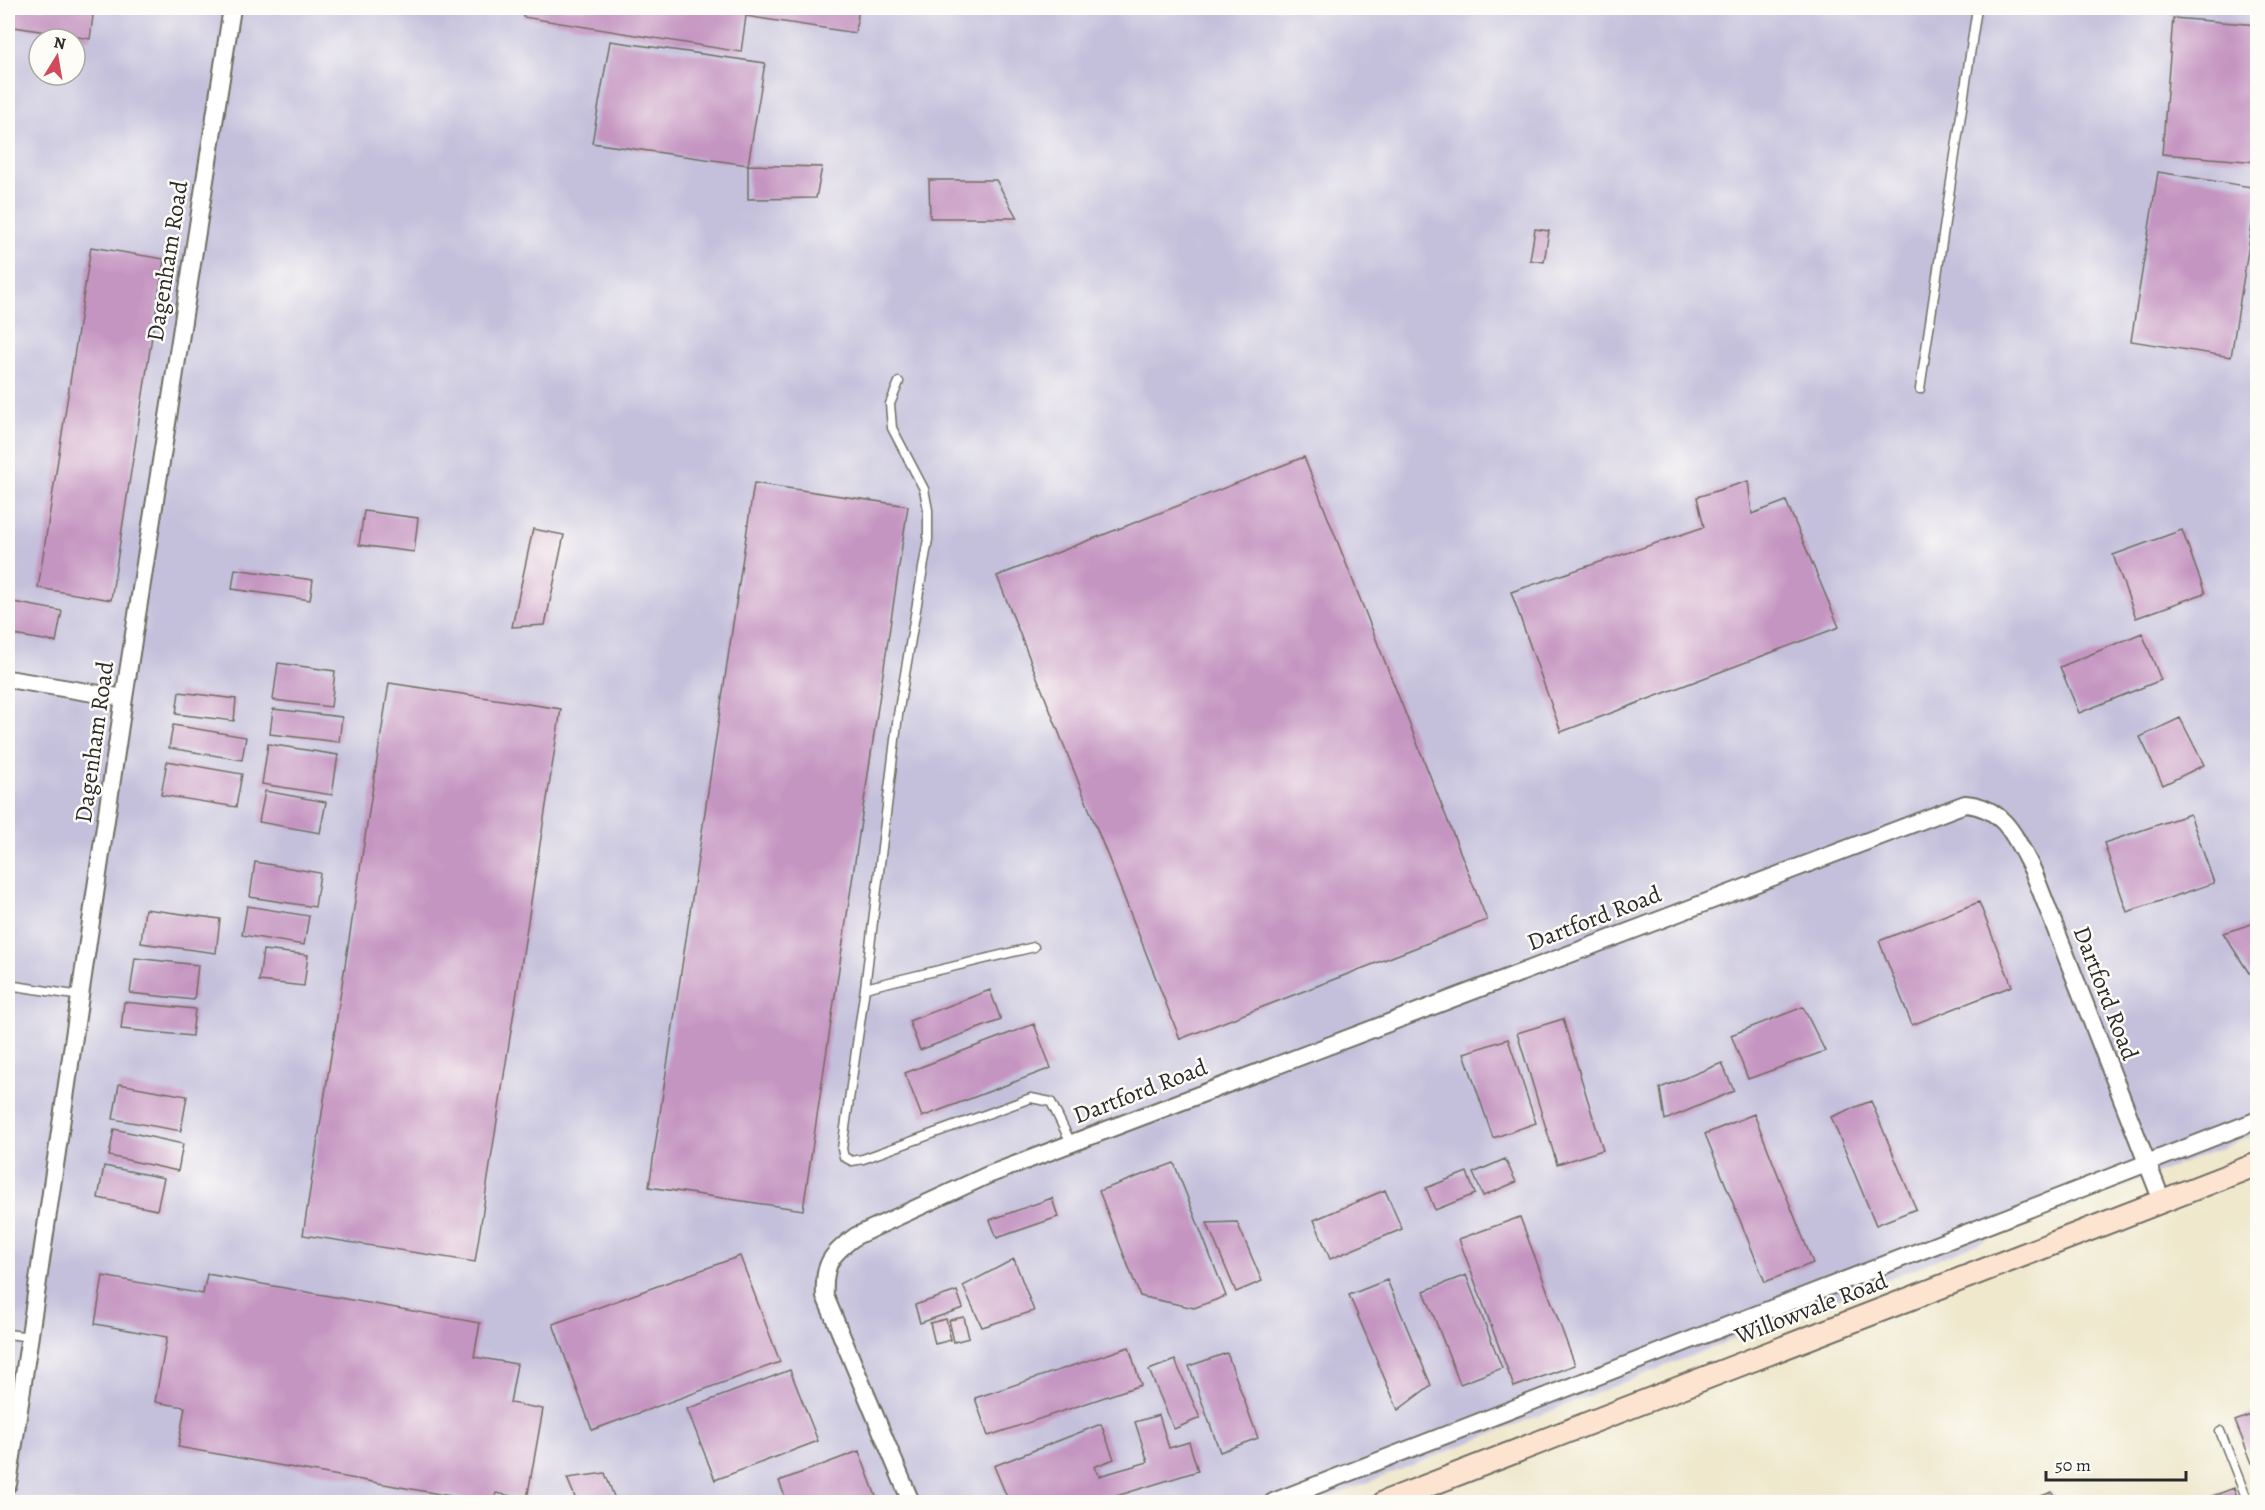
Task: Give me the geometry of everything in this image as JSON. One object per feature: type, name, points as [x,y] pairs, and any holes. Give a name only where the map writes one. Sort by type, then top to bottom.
[{"type":"main road","name":"Willowvale Road","points":[[1385,1503],[2258,1164]]},
{"type":"street","name":"Dagenham Road","points":[[8,1484],[124,698],[232,8]]},
{"type":"street","points":[[8,679],[124,698]]},
{"type":"street","name":"Dartford Road","points":[[911,1503],[825,1296],[824,1279],[828,1264],[836,1250],[856,1236],[988,1175],[1965,804],[1979,805],[1997,813],[2015,836],[2033,871],[2162,1201]]},
{"type":"street","points":[[1273,1503],[2258,1120]]},
{"type":"lane","points":[[1920,389],[1977,8]]},
{"type":"lane","points":[[899,382],[890,404],[892,428],[924,489],[928,510],[928,539],[898,715],[865,988],[842,1149],[844,1158],[852,1161],[862,1159],[1030,1098],[1051,1102],[1071,1143]]},
{"type":"lane","points":[[865,988],[1034,947]]},
{"type":"lane","points":[[8,985],[81,996]]},
{"type":"lane","points":[[8,1334],[30,1337]]},
{"type":"lane","points":[[2220,1431],[2248,1503]]},
{"type":"shaded area","points":[[8,8],[2257,8],[2257,1134],[1318,1502],[8,1502]]},
{"type":"building","points":[[8,8],[94,8],[90,39],[87,39],[87,27],[27,27],[27,29],[8,26]]},
{"type":"building","points":[[525,8],[859,8],[855,33],[746,16],[741,52],[523,17]]},
{"type":"building","points":[[2173,18],[2258,25],[2258,162],[2162,154]]},
{"type":"building","points":[[610,41],[765,63],[748,165],[592,143]]},
{"type":"building","points":[[748,165],[822,167],[816,198],[748,199]]},
{"type":"building","points":[[2158,172],[2258,188],[2231,357],[2131,341]]},
{"type":"building","points":[[929,180],[996,180],[1017,218],[930,218]]},
{"type":"building","points":[[1535,229],[1549,231],[1544,262],[1530,260]]},
{"type":"building","points":[[91,247],[164,259],[111,600],[38,588]]},
{"type":"building","points":[[1304,457],[1487,920],[1180,1039],[997,576]]},
{"type":"building","points":[[1748,481],[1752,514],[1786,501],[1839,627],[1561,732],[1511,592],[1704,527],[1697,497]]},
{"type":"building","points":[[754,483],[908,506],[803,1210],[649,1187]]},
{"type":"building","points":[[364,511],[418,518],[414,552],[359,545]]},
{"type":"building","points":[[533,529],[564,535],[545,625],[512,627]]},
{"type":"building","points":[[2182,530],[2205,593],[2136,618],[2113,555]]},
{"type":"building","points":[[235,569],[313,580],[310,600],[232,589]]},
{"type":"building","points":[[8,601],[62,611],[56,642],[8,634]]},
{"type":"building","points":[[2142,633],[2161,680],[2079,713],[2060,667]]},
{"type":"building","points":[[278,663],[335,671],[331,707],[273,700]]},
{"type":"building","points":[[389,683],[561,709],[475,1262],[303,1235]]},
{"type":"building","points":[[179,692],[236,699],[234,721],[176,714]]},
{"type":"building","points":[[273,709],[342,717],[339,742],[270,734]]},
{"type":"building","points":[[2180,718],[2204,765],[2163,785],[2140,737]]},
{"type":"building","points":[[173,725],[246,737],[242,760],[169,748]]},
{"type":"building","points":[[268,744],[338,755],[332,795],[262,784]]},
{"type":"building","points":[[167,761],[242,774],[236,807],[161,795]]},
{"type":"building","points":[[265,791],[326,802],[320,833],[259,822]]},
{"type":"building","points":[[2190,814],[2214,883],[2127,912],[2104,843]]},
{"type":"building","points":[[255,862],[320,873],[315,907],[250,897]]},
{"type":"building","points":[[1979,902],[2012,986],[1912,1025],[1879,941]]},
{"type":"building","points":[[247,906],[309,916],[304,945],[242,935]]},
{"type":"building","points":[[145,909],[220,919],[216,953],[141,943]]},
{"type":"building","points":[[2258,922],[2258,970],[2249,973],[2223,933]]},
{"type":"building","points":[[263,950],[308,955],[304,986],[259,981]]},
{"type":"building","points":[[135,958],[198,965],[194,1000],[130,993]]},
{"type":"building","points":[[990,990],[1001,1020],[920,1050],[909,1021]]},
{"type":"building","points":[[124,1002],[195,1009],[192,1036],[121,1029]]},
{"type":"building","points":[[1803,1007],[1825,1051],[1748,1079],[1731,1035]]},
{"type":"building","points":[[1563,1019],[1603,1150],[1557,1164],[1517,1033]]},
{"type":"building","points":[[1034,1024],[1051,1068],[922,1117],[905,1073]]},
{"type":"building","points":[[1508,1039],[1536,1123],[1493,1138],[1464,1053]]},
{"type":"building","points":[[1722,1063],[1734,1091],[1665,1120],[1660,1088]]},
{"type":"building","points":[[119,1084],[187,1096],[181,1131],[113,1119]]},
{"type":"building","points":[[1871,1101],[1916,1209],[1876,1225],[1831,1117]]},
{"type":"building","points":[[1754,1114],[1813,1263],[1765,1282],[1705,1134]]},
{"type":"building","points":[[114,1129],[183,1144],[178,1171],[109,1156]]},
{"type":"building","points":[[1505,1159],[1516,1182],[1483,1196],[1473,1173]]},
{"type":"building","points":[[1174,1163],[1226,1296],[1194,1308],[1140,1296],[1099,1191]]},
{"type":"building","points":[[104,1166],[164,1178],[157,1210],[98,1198]]},
{"type":"building","points":[[1467,1172],[1475,1194],[1435,1210],[1426,1188]]},
{"type":"building","points":[[1385,1190],[1402,1229],[1330,1259],[1314,1220]]},
{"type":"building","points":[[1052,1198],[1058,1217],[997,1238],[990,1220]]},
{"type":"building","points":[[1520,1217],[1575,1365],[1514,1387],[1459,1239]]},
{"type":"building","points":[[1237,1222],[1262,1281],[1236,1292],[1207,1223]]},
{"type":"building","points":[[740,1256],[780,1362],[592,1430],[553,1324]]},
{"type":"building","points":[[1014,1259],[1034,1311],[982,1327],[963,1286]]},
{"type":"building","points":[[207,1274],[480,1323],[474,1357],[517,1364],[510,1403],[543,1409],[527,1499],[496,1493],[494,1502],[484,1502],[178,1447],[185,1407],[155,1402],[167,1337],[95,1324],[103,1276],[203,1294]]},
{"type":"building","points":[[1466,1275],[1502,1368],[1460,1384],[1424,1291]]},
{"type":"building","points":[[1387,1280],[1431,1385],[1398,1410],[1349,1295]]},
{"type":"building","points":[[957,1291],[963,1308],[920,1323],[915,1305]]},
{"type":"building","points":[[964,1317],[969,1338],[954,1342],[949,1320]]},
{"type":"building","points":[[946,1319],[951,1340],[935,1344],[930,1323]]},
{"type":"building","points":[[1129,1347],[1141,1385],[988,1436],[975,1398]]},
{"type":"building","points":[[1227,1353],[1258,1438],[1220,1452],[1189,1366]]},
{"type":"building","points":[[1175,1360],[1200,1418],[1174,1429],[1149,1370]]},
{"type":"building","points":[[790,1370],[818,1441],[715,1480],[687,1409]]},
{"type":"building","points":[[2256,1413],[2258,1461],[2252,1463],[2235,1421]]},
{"type":"building","points":[[1159,1415],[1169,1448],[1189,1442],[1198,1471],[1097,1502],[1009,1502],[994,1466],[1101,1424],[1114,1459],[1094,1467],[1099,1476],[1148,1462],[1135,1422]]},
{"type":"building","points":[[859,1451],[878,1502],[787,1502],[779,1481]]},
{"type":"building","points":[[605,1473],[616,1502],[577,1502],[567,1478]]},
{"type":"building","points":[[2234,1488],[2239,1502],[2215,1502],[2213,1496]]},
{"type":"building","points":[[2052,1492],[2057,1502],[2032,1502],[2031,1500]]}]
